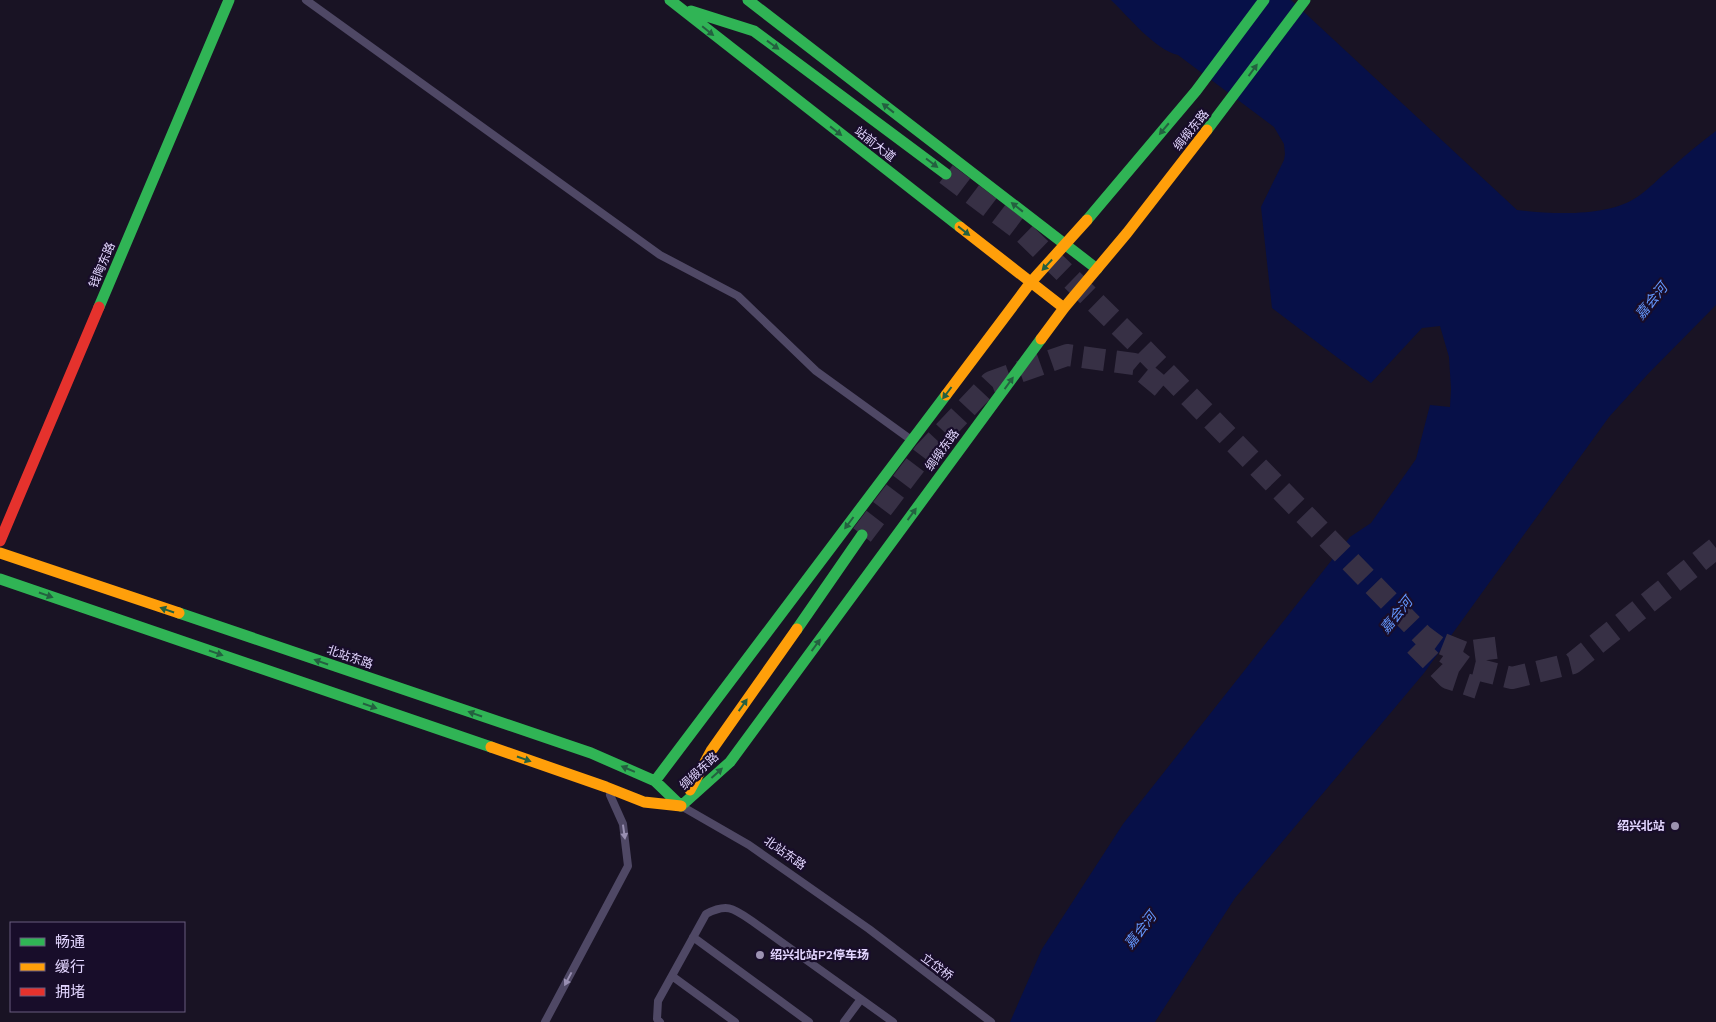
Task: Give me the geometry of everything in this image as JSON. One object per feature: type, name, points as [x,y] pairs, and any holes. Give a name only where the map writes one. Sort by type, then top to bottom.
[{"type":"main road","name":"钱陶东路","points":[[0,542],[229,0]]},
{"type":"main road","name":"站前大道","points":[[670,0],[1064,308]]},
{"type":"main road","points":[[748,0],[1097,269]]},
{"type":"main road","name":"绸缎东路","points":[[655,781],[1031,282],[1103,203],[1196,91],[1264,0]]},
{"type":"main road","name":"绸缎东路","points":[[681,806],[730,762],[1064,308],[1225,110],[1305,0]]},
{"type":"main road","points":[[680,8],[754,31],[946,174]]},
{"type":"main road","points":[[681,806],[712,751],[862,535]]},
{"type":"main road","name":"北站东路","points":[[0,553],[591,753],[655,781],[681,806]]},
{"type":"main road","name":"北站东路","points":[[0,579],[606,787],[644,802],[681,806]]},
{"type":"lane","points":[[306,0],[660,255],[738,296],[816,370],[912,440]]},
{"type":"lane","points":[[545,1022],[628,866],[624,824],[606,787]]},
{"type":"lane","name":"北站东路","points":[[681,806],[749,845],[869,929]]},
{"type":"lane","points":[[660,1022],[657,1019],[658,1001],[706,914],[719,907],[735,910],[893,1022]]},
{"type":"lane","name":"立岱桥","points":[[869,929],[991,1022]]},
{"type":"lane","points":[[693,937],[809,1022]]},
{"type":"lane","points":[[672,976],[735,1022]]},
{"type":"lane","points":[[844,1022],[861,999]]},
{"type":"water","name":"嘉会河","points":[[1111,0],[1291,0],[1517,210],[1547,213],[1580,213],[1613,208],[1628,202],[1644,192],[1716,131],[1716,305],[1647,375],[1609,417],[1424,673],[1235,898],[1155,1022],[1010,1022],[1042,949],[1123,824],[1350,537],[1371,523],[1416,459],[1430,405],[1450,407],[1449,357],[1440,326],[1422,328],[1371,383],[1272,308],[1261,207],[1284,160],[1284,144],[1274,127],[1178,55],[1160,47],[1151,40]]},
{"type":"tunnel","points":[[946,174],[1024,233],[1143,349],[1423,636],[1464,666],[1512,678],[1573,663],[1716,548]]},
{"type":"tunnel","points":[[862,535],[925,452],[991,382],[1067,355],[1134,364],[1165,390]]},
{"type":"tunnel","points":[[1443,644],[1463,652],[1502,647]]},
{"type":"tunnel","points":[[1415,645],[1448,678],[1478,688]]},
{"type":"traffic: fast","points":[[99,307],[229,0]]},
{"type":"traffic: fast","points":[[670,0],[960,227]]},
{"type":"traffic: fast","points":[[748,0],[1097,269]]},
{"type":"traffic: fast","points":[[1087,220],[1196,91],[1264,0]]},
{"type":"traffic: fast","points":[[1207,130],[1305,0]]},
{"type":"traffic: fast","points":[[691,11],[754,31],[946,174]]},
{"type":"traffic: fast","points":[[681,806],[730,762],[1041,339]]},
{"type":"traffic: fast","points":[[655,781],[946,395]]},
{"type":"traffic: fast","points":[[797,629],[862,535]]},
{"type":"traffic: fast","points":[[0,579],[491,747]]},
{"type":"traffic: fast","points":[[179,613],[591,753],[655,781],[681,806]]},
{"type":"traffic: slow","points":[[1041,339],[1207,130]]},
{"type":"traffic: slow","points":[[946,395],[1031,282],[1087,220]]},
{"type":"traffic: slow","points":[[960,227],[1064,308]]},
{"type":"traffic: slow","points":[[0,553],[179,613]]},
{"type":"traffic: slow","points":[[690,790],[711,751],[797,629]]},
{"type":"traffic: slow","points":[[491,747],[644,802],[681,806]]},
{"type":"traffic: jam","points":[[0,541],[99,307]]},
{"type":"place","name":"绍兴北站","points":[[1675,826]]},
{"type":"place","name":"绍兴北站P2停车场","points":[[760,955]]}]
